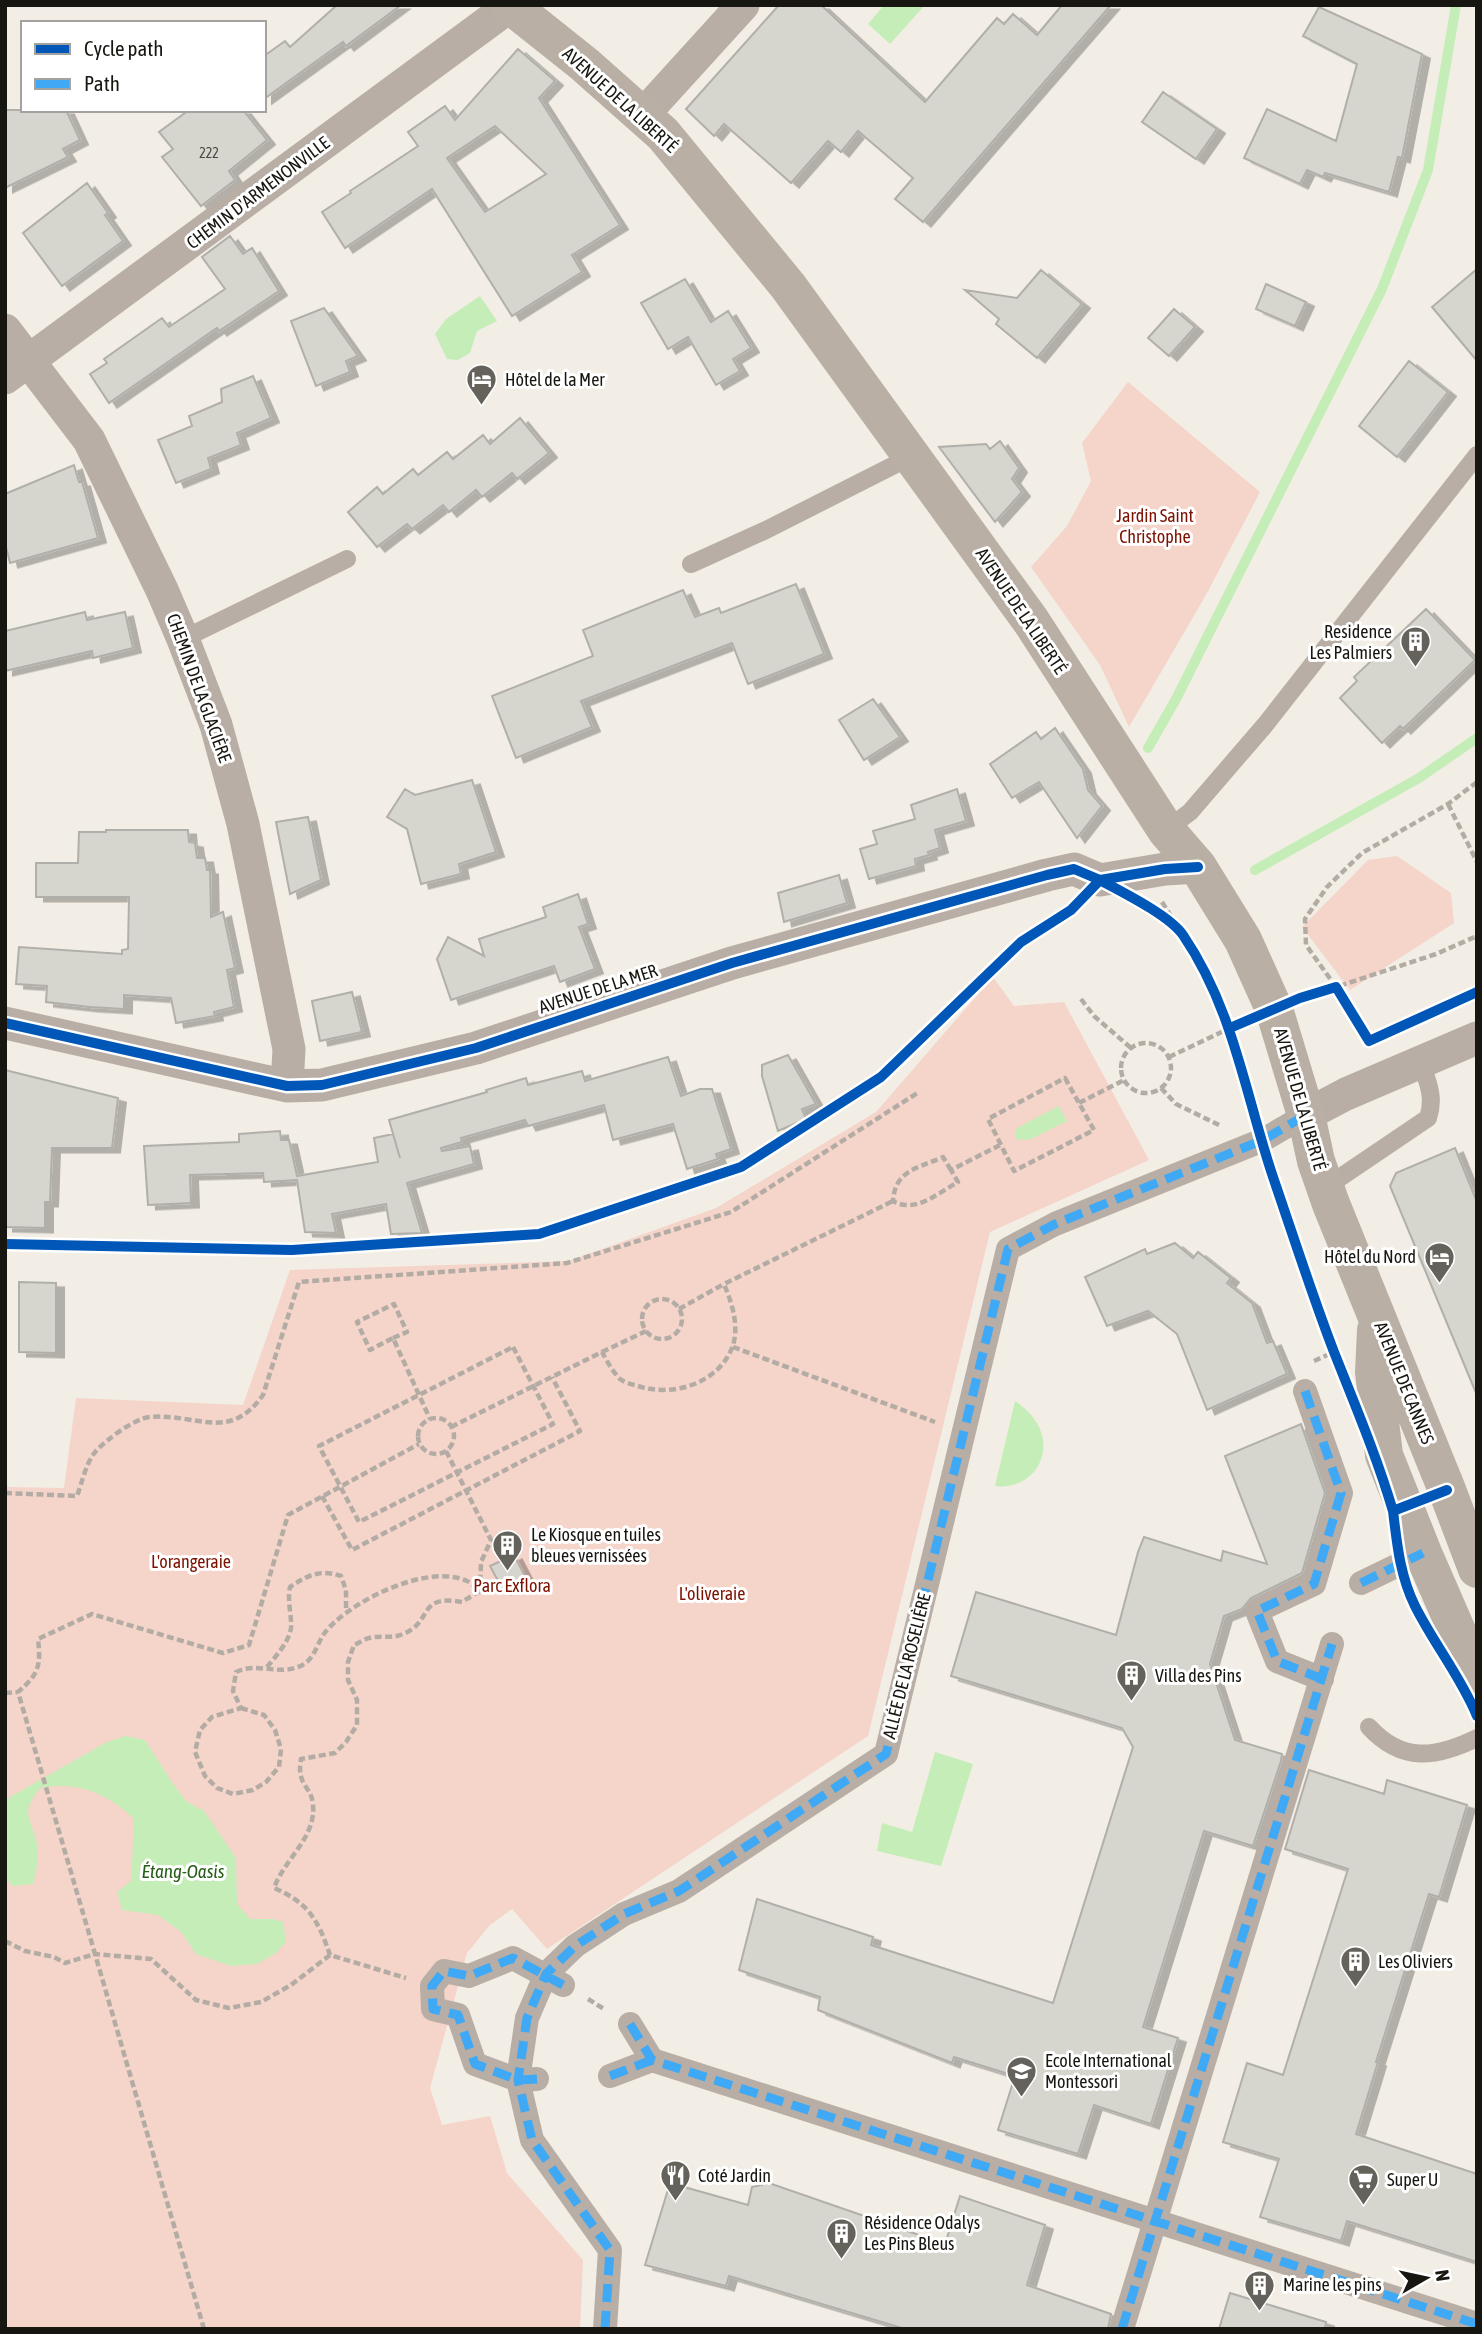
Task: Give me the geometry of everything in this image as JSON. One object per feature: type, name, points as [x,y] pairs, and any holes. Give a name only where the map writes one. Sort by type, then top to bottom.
[{"type":"main road","name":"AVENUE DE LA LIBERTÉ","points":[[510,5],[584,64],[663,134],[788,286],[1031,621],[1166,830],[1198,867],[1243,940],[1263,980],[1306,1115],[1316,1161],[1377,1314]]},
{"type":"main road","name":"AVENUE DE CANNES","points":[[1377,1314],[1374,1372],[1384,1455],[1477,1677]]},
{"type":"main road","name":"AVENUE DE CANNES","points":[[1377,1314],[1474,1557]]},
{"type":"street","name":"CHEMIN D'ARMENONVILLE","points":[[18,370],[510,5]]},
{"type":"street","points":[[642,116],[743,5]]},
{"type":"street","name":"CHEMIN DE LA GLACIÈRE","points":[[5,330],[18,370],[89,440],[162,590],[216,725],[243,824],[289,1049],[286,1086]]},
{"type":"street","name":"AVENUE DE LA MER","points":[[5,1023],[286,1086],[322,1085],[476,1048],[732,963],[1074,869],[1100,880],[1164,869],[1198,867]]},
{"type":"street","points":[[1306,1115],[1346,1094],[1477,1038]]},
{"type":"street","name":"ALLÉE DE LA ROSELIÈRE","points":[[606,2329],[610,2250],[532,2140],[527,2018],[575,1946],[614,1920],[679,1891],[886,1754],[1008,1249],[1055,1224],[1262,1140],[1306,1115]]},
{"type":"street","points":[[1305,1391],[1341,1493],[1314,1584],[1257,1611],[1277,1661],[1322,1679]]},
{"type":"street","points":[[1362,1583],[1423,1553]]},
{"type":"street","points":[[1122,2329],[1332,1644]]},
{"type":"street","points":[[528,2079],[475,2064],[458,2015],[433,2008],[432,1986],[444,1971],[469,1976],[513,1958],[554,1980]]},
{"type":"street","points":[[630,2024],[652,2060]]},
{"type":"street","points":[[610,2076],[652,2060],[1477,2324]]},
{"type":"lane","points":[[1166,830],[1189,812],[1265,725],[1477,455]]},
{"type":"lane","points":[[691,564],[766,530],[912,456]]},
{"type":"lane","points":[[183,639],[346,559]]},
{"type":"lane","points":[[1326,1187],[1428,1118],[1432,1107],[1430,1087],[1421,1063]]},
{"type":"lane","points":[[1369,1727],[1380,1739],[1416,1755],[1453,1750],[1477,1738]]},
{"type":"path","points":[[1477,782],[1448,804],[1362,853],[1336,878],[1305,919],[1306,945],[1336,987],[1436,954],[1477,936]]},
{"type":"path","points":[[1448,804],[1477,862]]},
{"type":"path","points":[[1150,909],[1181,932]]},
{"type":"path","points":[[1081,999],[1094,1016],[1131,1048]]},
{"type":"path","points":[[1169,1057],[1230,1028]]},
{"type":"path","points":[[1145,1043],[1159,1046],[1169,1057],[1169,1078],[1161,1088],[1149,1093],[1135,1091],[1124,1080],[1121,1069],[1123,1057],[1131,1048],[1145,1043]]},
{"type":"path","points":[[1065,1078],[1079,1103],[1094,1130],[1014,1171],[988,1119],[1065,1078]]},
{"type":"path","points":[[1079,1103],[1124,1080]]},
{"type":"path","points":[[1161,1088],[1176,1104],[1231,1130],[1262,1140]]},
{"type":"path","points":[[5,1493],[77,1496],[94,1453],[116,1433],[147,1417],[230,1423],[252,1410],[263,1395],[299,1282],[567,1263],[730,1212],[919,1092]]},
{"type":"path","points":[[951,1170],[1000,1145]]},
{"type":"path","points":[[943,1157],[958,1182],[917,1205],[902,1206],[893,1201],[894,1188],[901,1176],[943,1157]]},
{"type":"path","points":[[679,1309],[893,1201]]},
{"type":"path","points":[[602,1352],[622,1381],[645,1389],[663,1391],[683,1388],[704,1380],[720,1367],[733,1347],[736,1326],[732,1302],[724,1284]]},
{"type":"path","points":[[670,1300],[679,1309],[682,1322],[675,1334],[657,1339],[646,1331],[641,1319],[650,1302],[670,1300]]},
{"type":"path","points":[[394,1304],[407,1332],[393,1338],[370,1350],[357,1322],[394,1304]]},
{"type":"path","points":[[451,1427],[646,1331]]},
{"type":"path","points":[[393,1338],[430,1419]]},
{"type":"path","points":[[513,1347],[553,1424],[359,1522],[319,1446],[418,1394],[513,1347]]},
{"type":"path","points":[[733,1347],[964,1432]]},
{"type":"path","points":[[322,1496],[352,1550],[580,1431],[552,1377]]},
{"type":"path","points":[[430,1419],[442,1419],[451,1427],[454,1438],[446,1451],[431,1454],[419,1444],[418,1431],[425,1421],[430,1419]]},
{"type":"path","points":[[5,1693],[18,1692],[33,1679],[40,1661],[38,1639],[92,1614],[223,1653],[249,1645],[288,1515],[419,1444]]},
{"type":"path","points":[[446,1451],[491,1540],[481,1562],[480,1591]]},
{"type":"path","points":[[267,1668],[291,1628],[287,1602],[290,1587],[307,1575],[326,1571],[341,1576],[346,1590],[346,1611]]},
{"type":"path","points":[[242,1708],[212,1717],[201,1730],[195,1752],[205,1776],[217,1788],[233,1794],[253,1790],[265,1782],[279,1767],[281,1749],[275,1730],[264,1716],[242,1708],[233,1691],[236,1672],[247,1666],[282,1670],[300,1667],[313,1656],[325,1632],[346,1611],[411,1579],[442,1577],[467,1580],[480,1591]]},
{"type":"path","points":[[330,1955],[321,1927],[306,1906],[274,1888],[280,1871],[310,1830],[313,1803],[298,1774],[300,1759],[335,1753],[357,1725],[357,1700],[348,1680],[348,1662],[354,1645],[370,1637],[403,1634],[419,1623],[429,1606],[444,1599],[462,1602],[480,1591]]},
{"type":"path","points":[[18,1692],[204,2329]]},
{"type":"path","points":[[5,1941],[24,1951],[54,1957],[65,1963],[95,1954],[151,1959],[196,2000],[229,2008],[261,2002],[291,1985],[330,1955]]},
{"type":"path","points":[[330,1955],[432,1986]]},
{"type":"path","points":[[554,1980],[630,2024]]},
{"type":"green space","name":"Jardin Saint Christophe","points":[[1128,382],[1260,492],[1206,595],[1129,727],[1100,665],[1031,567],[1067,526],[1091,481],[1082,443]]},
{"type":"green space","points":[[1397,856],[1451,893],[1454,923],[1350,990],[1302,927],[1368,860]]},
{"type":"green space","name":"Parc Exflora","points":[[993,977],[1014,1006],[1064,1002],[1149,1160],[990,1232],[868,1736],[547,1949],[512,1909],[490,1925],[467,1953],[430,2088],[442,2125],[490,2116],[507,2173],[583,2260],[580,2329],[5,2329],[5,1487],[64,1488],[76,1398],[243,1405],[290,1270],[569,1261],[716,1208],[876,1112]]},
{"type":"water","points":[[884,5],[925,5],[890,44],[868,24]]},
{"type":"water","points":[[480,296],[497,321],[477,331],[470,353],[458,360],[447,359],[435,334],[446,319]]},
{"type":"water","points":[[1059,1106],[1067,1121],[1029,1140],[1016,1139],[1017,1128]]},
{"type":"water","points":[[1015,1401],[1031,1414],[1041,1432],[1042,1456],[1038,1467],[1030,1476],[1009,1486],[995,1486]]},
{"type":"water","name":"Étang-Oasis","points":[[125,1736],[145,1740],[173,1784],[187,1802],[204,1811],[236,1858],[237,1904],[250,1919],[283,1922],[286,1942],[276,1953],[257,1964],[231,1966],[196,1954],[181,1932],[158,1915],[122,1910],[117,1892],[131,1881],[134,1819],[113,1802],[91,1791],[66,1786],[40,1788],[30,1803],[28,1814],[38,1851],[33,1884],[12,1886],[5,1876],[5,1802],[105,1743]]},
{"type":"water","points":[[935,1752],[973,1764],[941,1866],[877,1851],[882,1823],[912,1832]]},
{"type":"building","points":[[337,5],[401,5],[346,46],[343,42],[266,98],[266,55],[285,41],[290,47]]},
{"type":"building","points":[[779,5],[821,5],[925,102],[997,18],[1004,24],[1013,14],[1037,35],[1062,5],[1111,5],[923,222],[895,199],[913,178],[858,131],[841,152],[828,141],[791,183],[724,124],[714,136],[686,109]]},
{"type":"building","points":[[1319,7],[1422,54],[1402,158],[1398,157],[1389,192],[1325,173],[1323,177],[1307,170],[1300,184],[1244,158],[1267,109],[1336,141],[1357,64],[1303,36]]},
{"type":"building","points":[[518,49],[555,81],[539,98],[620,225],[572,255],[582,272],[512,316],[432,189],[345,248],[322,212],[418,146],[408,132],[445,106],[455,120]],"holes":[[[495,126],[546,174],[485,212],[447,158]]]},
{"type":"building","points":[[1163,92],[1217,129],[1196,159],[1142,122]]},
{"type":"building","points":[[5,110],[67,112],[80,140],[63,149],[68,157],[5,188]]},
{"type":"building","points":[[186,112],[245,112],[267,140],[229,171],[235,180],[201,206],[162,157],[173,149],[159,132]]},
{"type":"building","points":[[87,183],[123,241],[62,286],[23,233]]},
{"type":"building","points":[[230,236],[243,254],[252,248],[279,291],[219,331],[217,328],[109,403],[90,374],[107,363],[104,359],[162,318],[169,327],[225,289],[202,257]]},
{"type":"building","points":[[1477,269],[1477,361],[1432,307]]},
{"type":"building","points":[[1041,270],[1082,304],[1037,358],[996,324],[999,319],[965,290],[1017,298]]},
{"type":"building","points":[[685,279],[711,322],[728,311],[751,348],[733,359],[740,371],[716,385],[688,337],[668,349],[641,303]]},
{"type":"building","points":[[1266,284],[1306,302],[1295,326],[1256,309]]},
{"type":"building","points":[[324,308],[358,356],[346,361],[350,372],[316,386],[291,321]]},
{"type":"building","points":[[1174,309],[1195,327],[1169,356],[1148,338]]},
{"type":"building","points":[[1409,361],[1448,392],[1397,457],[1359,426]]},
{"type":"building","points":[[253,376],[271,418],[237,433],[241,445],[208,458],[211,469],[176,483],[158,440],[192,426],[189,416],[222,402],[221,389]]},
{"type":"building","points":[[520,418],[549,453],[517,479],[512,473],[482,497],[476,490],[449,512],[443,505],[412,529],[407,524],[377,547],[348,512],[377,487],[383,494],[413,469],[418,475],[447,452],[453,459],[483,435],[490,444]]},
{"type":"building","points":[[1000,441],[1019,468],[1012,479],[1022,492],[995,522],[939,447],[986,444],[990,449]]},
{"type":"building","points":[[74,465],[79,482],[82,482],[98,538],[10,563],[5,543],[5,494]]},
{"type":"building","points":[[796,584],[824,654],[748,684],[732,643],[581,701],[592,727],[516,758],[492,696],[593,656],[583,630],[683,590],[695,617],[719,608],[721,613]]},
{"type":"building","name":"Residence Les Palmiers","points":[[1426,609],[1475,660],[1403,729],[1400,726],[1382,743],[1340,698],[1357,681],[1354,677]]},
{"type":"building","points":[[85,612],[87,620],[125,612],[133,648],[93,658],[92,651],[5,671],[5,631]]},
{"type":"building","points":[[873,699],[900,737],[864,760],[839,720]]},
{"type":"building","points":[[1055,728],[1083,769],[1088,790],[1102,806],[1077,838],[1039,782],[1012,798],[990,764],[1036,732],[1041,739]]},
{"type":"building","points":[[472,780],[496,852],[459,864],[461,874],[421,884],[407,829],[387,817],[405,789],[415,795]]},
{"type":"building","points":[[957,789],[966,821],[935,830],[940,848],[915,859],[916,866],[869,879],[860,849],[877,844],[873,831],[915,819],[911,805]]},
{"type":"building","points":[[308,817],[321,880],[290,894],[276,822]]},
{"type":"building","points":[[188,830],[189,842],[195,843],[197,858],[205,858],[207,870],[210,870],[211,917],[223,912],[235,968],[227,970],[234,1007],[214,1012],[215,1016],[176,1023],[171,998],[124,995],[124,1009],[90,1007],[46,1002],[47,986],[16,984],[19,947],[122,954],[122,950],[128,949],[129,897],[36,897],[36,863],[78,863],[79,832]]},
{"type":"building","points":[[839,875],[847,903],[784,922],[778,893]]},
{"type":"building","points":[[578,894],[588,924],[579,927],[595,969],[560,982],[554,966],[451,1000],[437,959],[448,937],[484,956],[479,939],[546,917],[543,907]]},
{"type":"building","points":[[352,992],[362,1032],[320,1041],[312,1001]]},
{"type":"building","points":[[788,1055],[816,1104],[802,1109],[806,1119],[778,1131],[762,1076],[762,1065]]},
{"type":"building","points":[[668,1057],[681,1096],[700,1089],[712,1089],[731,1149],[716,1154],[718,1159],[687,1169],[673,1124],[613,1140],[604,1105],[528,1126],[525,1120],[461,1138],[462,1142],[441,1148],[442,1151],[470,1146],[474,1164],[407,1183],[422,1233],[391,1234],[386,1204],[332,1214],[336,1233],[305,1232],[297,1180],[264,1182],[263,1173],[190,1175],[191,1203],[148,1205],[144,1146],[239,1142],[239,1134],[280,1131],[281,1140],[289,1140],[297,1176],[378,1162],[374,1138],[393,1134],[400,1158],[389,1120],[526,1078],[528,1085],[582,1071],[585,1081]]},
{"type":"building","points":[[5,1070],[118,1098],[112,1148],[52,1148],[50,1202],[45,1202],[45,1228],[5,1227]]},
{"type":"building","points":[[1455,1148],[1477,1202],[1476,1393],[1390,1186],[1396,1173]]},
{"type":"building","points":[[1175,1243],[1193,1258],[1198,1252],[1231,1278],[1227,1283],[1252,1303],[1267,1343],[1273,1341],[1287,1374],[1207,1410],[1177,1334],[1148,1311],[1107,1326],[1085,1277],[1145,1249],[1147,1254]]},
{"type":"building","points":[[19,1282],[56,1283],[56,1353],[19,1352]]},
{"type":"building","name":"Villa des Pins","points":[[1301,1424],[1325,1493],[1302,1573],[1251,1598],[1242,1609],[1224,1616],[1210,1664],[1235,1740],[1282,1754],[1281,1761],[1253,1846],[1204,1831],[1143,2027],[1178,2038],[1151,2124],[1094,2105],[1078,2154],[998,2130],[1015,2076],[954,2057],[952,2063],[818,2010],[820,1997],[739,1970],[757,1899],[873,1937],[871,1945],[1053,2003],[1133,1747],[1122,1728],[951,1676],[976,1592],[1116,1635],[1144,1537],[1221,1561],[1223,1551],[1267,1564],[1225,1456]]},
{"type":"building","name":"Le Kiosque en tuiles bleues vernissées","points":[[514,1555],[526,1578],[503,1590],[490,1566]]},
{"type":"building","name":"Les Oliviers","points":[[1309,1770],[1384,1794],[1387,1780],[1467,1805],[1439,1897],[1429,1894],[1356,2134],[1477,2174],[1477,2262],[1347,2221],[1341,2241],[1260,2217],[1279,2159],[1223,2142],[1247,2063],[1283,2075],[1348,1869],[1285,1849]]},
{"type":"building","name":"Résidence Odalys Les Pins Bleus","points":[[670,2183],[748,2205],[752,2187],[769,2183],[945,2244],[960,2196],[1045,2225],[1027,2285],[1111,2314],[1108,2329],[905,2329],[729,2276],[726,2286],[645,2265]]},
{"type":"building","name":"Marine les pins","points":[[1230,2293],[1326,2322],[1325,2329],[1219,2329]]},
{"type":"waterway","points":[[1148,748],[1176,699],[1382,289],[1428,170],[1456,5]]},
{"type":"waterway","points":[[1255,870],[1419,778],[1477,738]]},
{"type":"marked path","points":[[605,2329],[610,2250],[532,2140],[518,2080],[527,2018],[546,1974],[575,1946],[624,1914],[679,1891],[886,1754],[1008,1249],[1055,1224],[1263,1140],[1306,1115]]},
{"type":"marked path","points":[[1305,1391],[1341,1493],[1314,1584],[1257,1611],[1277,1661],[1322,1679]]},
{"type":"marked path","points":[[1361,1583],[1423,1553]]},
{"type":"marked path","points":[[1122,2329],[1332,1644]]},
{"type":"marked path","points":[[537,2079],[518,2080],[475,2064],[458,2015],[433,2009],[432,1986],[444,1971],[469,1976],[513,1958],[563,1985]]},
{"type":"marked path","points":[[630,2024],[652,2060],[1477,2324]]},
{"type":"marked path","points":[[610,2076],[652,2060]]},
{"type":"cycle path","points":[[5,1023],[287,1086],[322,1085],[476,1048],[732,963],[1047,875],[1074,869],[1100,880],[1165,869],[1198,867]]},
{"type":"cycle path","points":[[5,1244],[292,1250],[539,1234],[741,1167],[881,1077],[1021,942],[1071,910],[1100,880],[1144,904],[1176,927],[1215,993],[1237,1053],[1263,1146],[1310,1287],[1393,1511],[1447,1490]]},
{"type":"cycle path","points":[[1230,1028],[1300,998],[1336,987],[1369,1041],[1477,992]]},
{"type":"cycle path","points":[[1393,1511],[1400,1560],[1410,1595],[1477,1716]]},
{"type":"place","name":"Hôtel de la Mer","points":[[482,407]]},
{"type":"place","name":"Residence Les Palmiers","points":[[1415,669]]},
{"type":"place","name":"Hôtel du Nord","points":[[1439,1284]]},
{"type":"place","name":"Le Kiosque en tuiles bleues vernissées","points":[[508,1572]]},
{"type":"place","name":"Villa des Pins","points":[[1132,1703]]},
{"type":"place","name":"Les Oliviers","points":[[1355,1989]]},
{"type":"place","name":"Ecole International Montessori","points":[[1022,2098]]},
{"type":"place","name":"Coté Jardin","points":[[675,2203]]},
{"type":"place","name":"Super U","points":[[1364,2207]]},
{"type":"place","name":"Résidence Odalys Les Pins Bleus","points":[[841,2260]]},
{"type":"place","name":"Marine les pins","points":[[1260,2312]]},
{"type":"park label","name":"L'orangeraie","points":[[191,1562]]},
{"type":"park label","name":"L'oliveraie","points":[[712,1594]]}]
